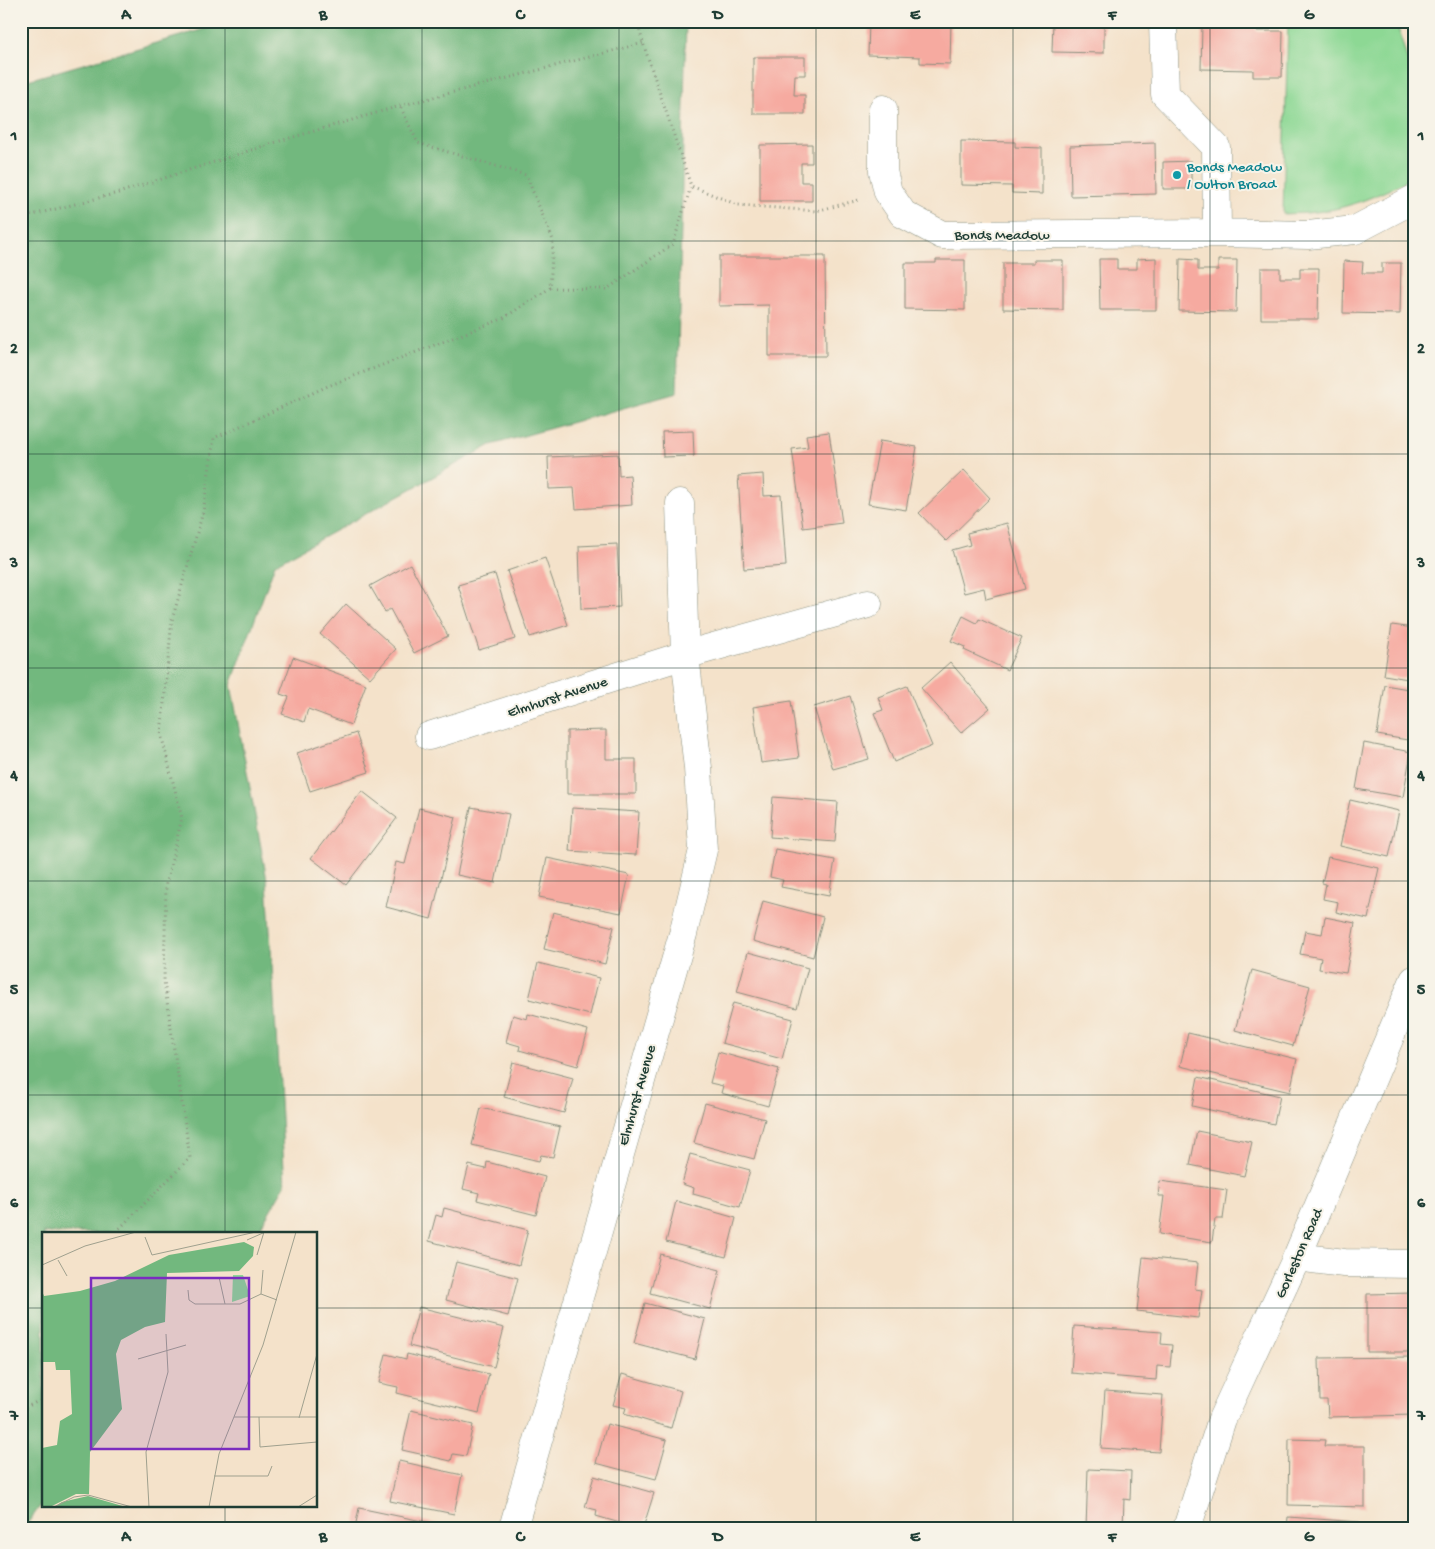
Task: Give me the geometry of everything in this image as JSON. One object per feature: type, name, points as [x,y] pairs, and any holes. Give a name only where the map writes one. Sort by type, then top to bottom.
[{"type":"street","points":[[1163,21],[1165,94],[1216,147],[1216,233]]},
{"type":"street","name":"Bonds Meadow","points":[[883,109],[883,171],[888,192],[903,214],[942,235],[1216,233],[1308,235],[1355,230],[1414,199]]},
{"type":"street","name":"Elmhurst Avenue","points":[[513,1528],[683,934],[704,850],[698,768],[686,655],[680,503]]},
{"type":"street","name":"Elmhurst Avenue","points":[[429,736],[686,655],[868,604]]},
{"type":"street","name":"Gorleston Road","points":[[1187,1528],[1222,1419],[1297,1256],[1414,980]]},
{"type":"street","points":[[1297,1256],[1344,1263],[1414,1264]]},
{"type":"path","points":[[118,1232],[119,1229],[190,1158],[164,982],[166,884],[182,818],[161,734],[172,620],[203,512],[214,438],[328,386],[502,319],[550,288],[607,289],[672,244],[691,186],[637,21]]},
{"type":"path","points":[[21,218],[118,193],[273,143],[400,106],[643,43]]},
{"type":"path","points":[[400,106],[418,143],[526,175],[552,240],[550,288]]},
{"type":"path","points":[[691,186],[738,205],[816,211],[888,192]]},
{"type":"path","points":[[21,1410],[42,1399]]},
{"type":"green space","points":[[224,21],[686,21],[677,393],[491,445],[275,564],[231,685],[267,880],[285,1185],[258,1232],[42,1232],[42,1504],[24,1528],[21,1528],[21,82],[218,25]]},
{"type":"green space","points":[[1288,21],[1396,21],[1414,83],[1414,177],[1391,189],[1341,208],[1311,213],[1283,214]]},
{"type":"building","points":[[761,21],[813,21],[813,24],[761,24]]},
{"type":"building","points":[[869,21],[951,21],[950,64],[920,63],[920,57],[868,55]]},
{"type":"building","points":[[1053,21],[1104,21],[1104,53],[1052,52]]},
{"type":"building","points":[[1202,25],[1256,26],[1256,31],[1283,31],[1282,77],[1253,77],[1253,70],[1201,69]]},
{"type":"building","points":[[753,57],[805,57],[805,75],[795,75],[794,95],[805,95],[805,114],[753,114]]},
{"type":"building","points":[[961,141],[1015,142],[1015,147],[1042,148],[1042,194],[1012,193],[1012,186],[961,185]]},
{"type":"building","points":[[1155,143],[1156,194],[1071,196],[1070,146]]},
{"type":"building","points":[[812,144],[812,163],[801,163],[801,182],[812,182],[812,201],[760,201],[760,145]]},
{"type":"building","name":"Bonds Meadow / Oulton Broad","points":[[1191,161],[1191,189],[1163,189],[1163,162]]},
{"type":"building","points":[[719,256],[825,256],[826,356],[769,356],[769,305],[719,306]]},
{"type":"building","points":[[1156,258],[1156,310],[1100,310],[1099,259],[1117,259],[1117,269],[1137,269],[1137,259]]},
{"type":"building","points":[[1180,259],[1198,260],[1198,270],[1218,270],[1218,260],[1237,260],[1236,312],[1179,311]]},
{"type":"building","points":[[936,260],[965,260],[965,310],[905,309],[905,263],[936,263]]},
{"type":"building","points":[[1034,260],[1063,260],[1063,310],[1003,309],[1003,263],[1034,263]]},
{"type":"building","points":[[1344,261],[1363,262],[1362,273],[1382,273],[1382,263],[1401,263],[1400,314],[1343,313]]},
{"type":"building","points":[[1261,268],[1280,268],[1280,278],[1300,278],[1300,268],[1319,268],[1318,319],[1261,319]]},
{"type":"building","points":[[693,431],[694,456],[663,457],[662,432]]},
{"type":"building","points":[[829,432],[842,523],[803,528],[792,449],[808,447],[806,435]]},
{"type":"building","points":[[880,441],[917,447],[906,510],[868,504]]},
{"type":"building","points":[[618,454],[619,476],[630,475],[632,505],[576,509],[574,488],[549,489],[548,457]]},
{"type":"building","points":[[964,470],[990,498],[946,541],[919,513]]},
{"type":"building","points":[[763,474],[764,496],[781,495],[786,566],[744,569],[738,476]]},
{"type":"building","points":[[1007,523],[1025,589],[986,599],[984,588],[964,593],[952,550],[970,545],[967,533]]},
{"type":"building","points":[[617,544],[620,607],[581,609],[579,546]]},
{"type":"building","points":[[545,558],[568,625],[530,637],[507,571]]},
{"type":"building","points":[[410,564],[448,636],[414,653],[390,609],[385,612],[370,586]]},
{"type":"building","points":[[495,574],[515,639],[479,650],[458,585]]},
{"type":"building","points":[[346,604],[396,649],[370,678],[320,634]]},
{"type":"building","points":[[963,616],[977,623],[979,619],[1022,638],[1007,670],[964,650],[965,647],[951,641]]},
{"type":"building","points":[[1392,625],[1414,628],[1414,680],[1384,675]]},
{"type":"building","points":[[293,657],[366,684],[351,725],[308,709],[304,722],[282,714],[289,697],[280,694]]},
{"type":"building","points":[[950,662],[990,708],[961,733],[921,688]]},
{"type":"building","points":[[1385,685],[1414,690],[1414,741],[1377,735]]},
{"type":"building","points":[[907,686],[932,746],[894,762],[874,713],[883,710],[878,697]]},
{"type":"building","points":[[850,696],[869,759],[833,769],[814,707]]},
{"type":"building","points":[[791,701],[799,758],[761,763],[753,707]]},
{"type":"building","points":[[606,730],[606,759],[636,759],[636,794],[567,794],[567,731]]},
{"type":"building","points":[[356,733],[369,772],[310,791],[297,753]]},
{"type":"building","points":[[1364,743],[1411,752],[1403,797],[1356,789]]},
{"type":"building","points":[[362,791],[397,818],[346,885],[311,858]]},
{"type":"building","points":[[773,797],[838,802],[835,842],[770,837]]},
{"type":"building","points":[[1350,800],[1399,811],[1389,857],[1340,846]]},
{"type":"building","points":[[471,807],[509,814],[495,883],[457,875]]},
{"type":"building","points":[[419,808],[456,817],[431,919],[386,907],[396,862],[405,864]]},
{"type":"building","points":[[572,808],[639,812],[636,855],[569,851]]},
{"type":"building","points":[[775,849],[835,860],[829,896],[781,887],[783,880],[770,877]]},
{"type":"building","points":[[1328,857],[1379,868],[1368,919],[1336,912],[1338,902],[1323,899],[1326,884],[1322,883]]},
{"type":"building","points":[[547,858],[629,875],[621,913],[539,897]]},
{"type":"building","points":[[763,901],[823,917],[813,957],[753,941]]},
{"type":"building","points":[[553,912],[614,927],[605,964],[544,949]]},
{"type":"building","points":[[1325,917],[1355,923],[1346,973],[1319,969],[1321,958],[1300,954],[1305,931],[1322,934]]},
{"type":"building","points":[[748,952],[808,968],[797,1008],[737,992]]},
{"type":"building","points":[[538,963],[599,978],[590,1015],[529,999]]},
{"type":"building","points":[[1252,970],[1310,986],[1293,1046],[1235,1030]]},
{"type":"building","points":[[733,1003],[793,1019],[782,1059],[722,1043]]},
{"type":"building","points":[[528,1014],[588,1030],[578,1066],[519,1050],[520,1046],[506,1042],[513,1015],[527,1019]]},
{"type":"building","points":[[1188,1033],[1297,1059],[1290,1092],[1180,1066]]},
{"type":"building","points":[[718,1052],[779,1069],[768,1106],[721,1093],[723,1086],[710,1083]]},
{"type":"building","points":[[513,1062],[573,1078],[564,1113],[504,1097]]},
{"type":"building","points":[[1198,1077],[1280,1096],[1274,1124],[1192,1106]]},
{"type":"building","points":[[705,1103],[765,1119],[754,1159],[694,1143]]},
{"type":"building","points":[[481,1108],[560,1127],[553,1157],[541,1155],[539,1161],[472,1145]]},
{"type":"building","points":[[1197,1131],[1252,1142],[1244,1176],[1190,1165]]},
{"type":"building","points":[[690,1154],[750,1170],[740,1207],[693,1194],[694,1188],[682,1184]]},
{"type":"building","points":[[487,1162],[545,1177],[536,1215],[477,1200],[479,1193],[463,1189],[469,1165],[486,1169]]},
{"type":"building","points":[[1160,1181],[1227,1190],[1223,1219],[1215,1219],[1212,1242],[1159,1234],[1164,1196],[1158,1196]]},
{"type":"building","points":[[676,1201],[736,1218],[726,1257],[666,1242]]},
{"type":"building","points":[[444,1208],[528,1230],[519,1265],[429,1241],[436,1215],[442,1217]]},
{"type":"building","points":[[660,1254],[720,1270],[710,1309],[650,1293]]},
{"type":"building","points":[[1143,1257],[1198,1263],[1195,1289],[1202,1290],[1198,1318],[1137,1311]]},
{"type":"building","points":[[456,1262],[518,1278],[508,1316],[446,1300]]},
{"type":"building","points":[[1414,1293],[1414,1352],[1367,1352],[1367,1294]]},
{"type":"building","points":[[645,1303],[705,1319],[695,1359],[634,1343]]},
{"type":"building","points":[[419,1307],[504,1328],[494,1367],[409,1346]]},
{"type":"building","points":[[1074,1326],[1162,1332],[1161,1344],[1172,1345],[1170,1367],[1157,1366],[1156,1380],[1071,1373]]},
{"type":"building","points":[[386,1354],[406,1359],[407,1354],[489,1374],[479,1413],[397,1393],[398,1387],[379,1383]]},
{"type":"building","points":[[1414,1357],[1414,1415],[1328,1417],[1327,1400],[1320,1400],[1319,1358]]},
{"type":"building","points":[[622,1374],[681,1391],[671,1428],[624,1414],[626,1408],[613,1405]]},
{"type":"building","points":[[1105,1391],[1163,1395],[1159,1452],[1101,1448]]},
{"type":"building","points":[[411,1410],[473,1425],[466,1456],[453,1454],[451,1461],[402,1450]]},
{"type":"building","points":[[607,1424],[667,1440],[656,1479],[596,1463]]},
{"type":"building","points":[[1289,1439],[1325,1440],[1324,1446],[1365,1446],[1365,1507],[1288,1505]]},
{"type":"building","points":[[399,1461],[462,1475],[454,1514],[390,1501]]},
{"type":"building","points":[[1088,1469],[1131,1471],[1130,1500],[1124,1499],[1123,1528],[1086,1528]]},
{"type":"building","points":[[594,1476],[654,1493],[643,1528],[596,1516],[597,1510],[585,1507]]},
{"type":"building","points":[[359,1508],[451,1527],[451,1528],[355,1528]]},
{"type":"building","points":[[1288,1517],[1360,1522],[1359,1528],[1287,1528]]},
{"type":"place","name":"Bonds Meadow / Oulton Broad","points":[[1177,175]]}]
